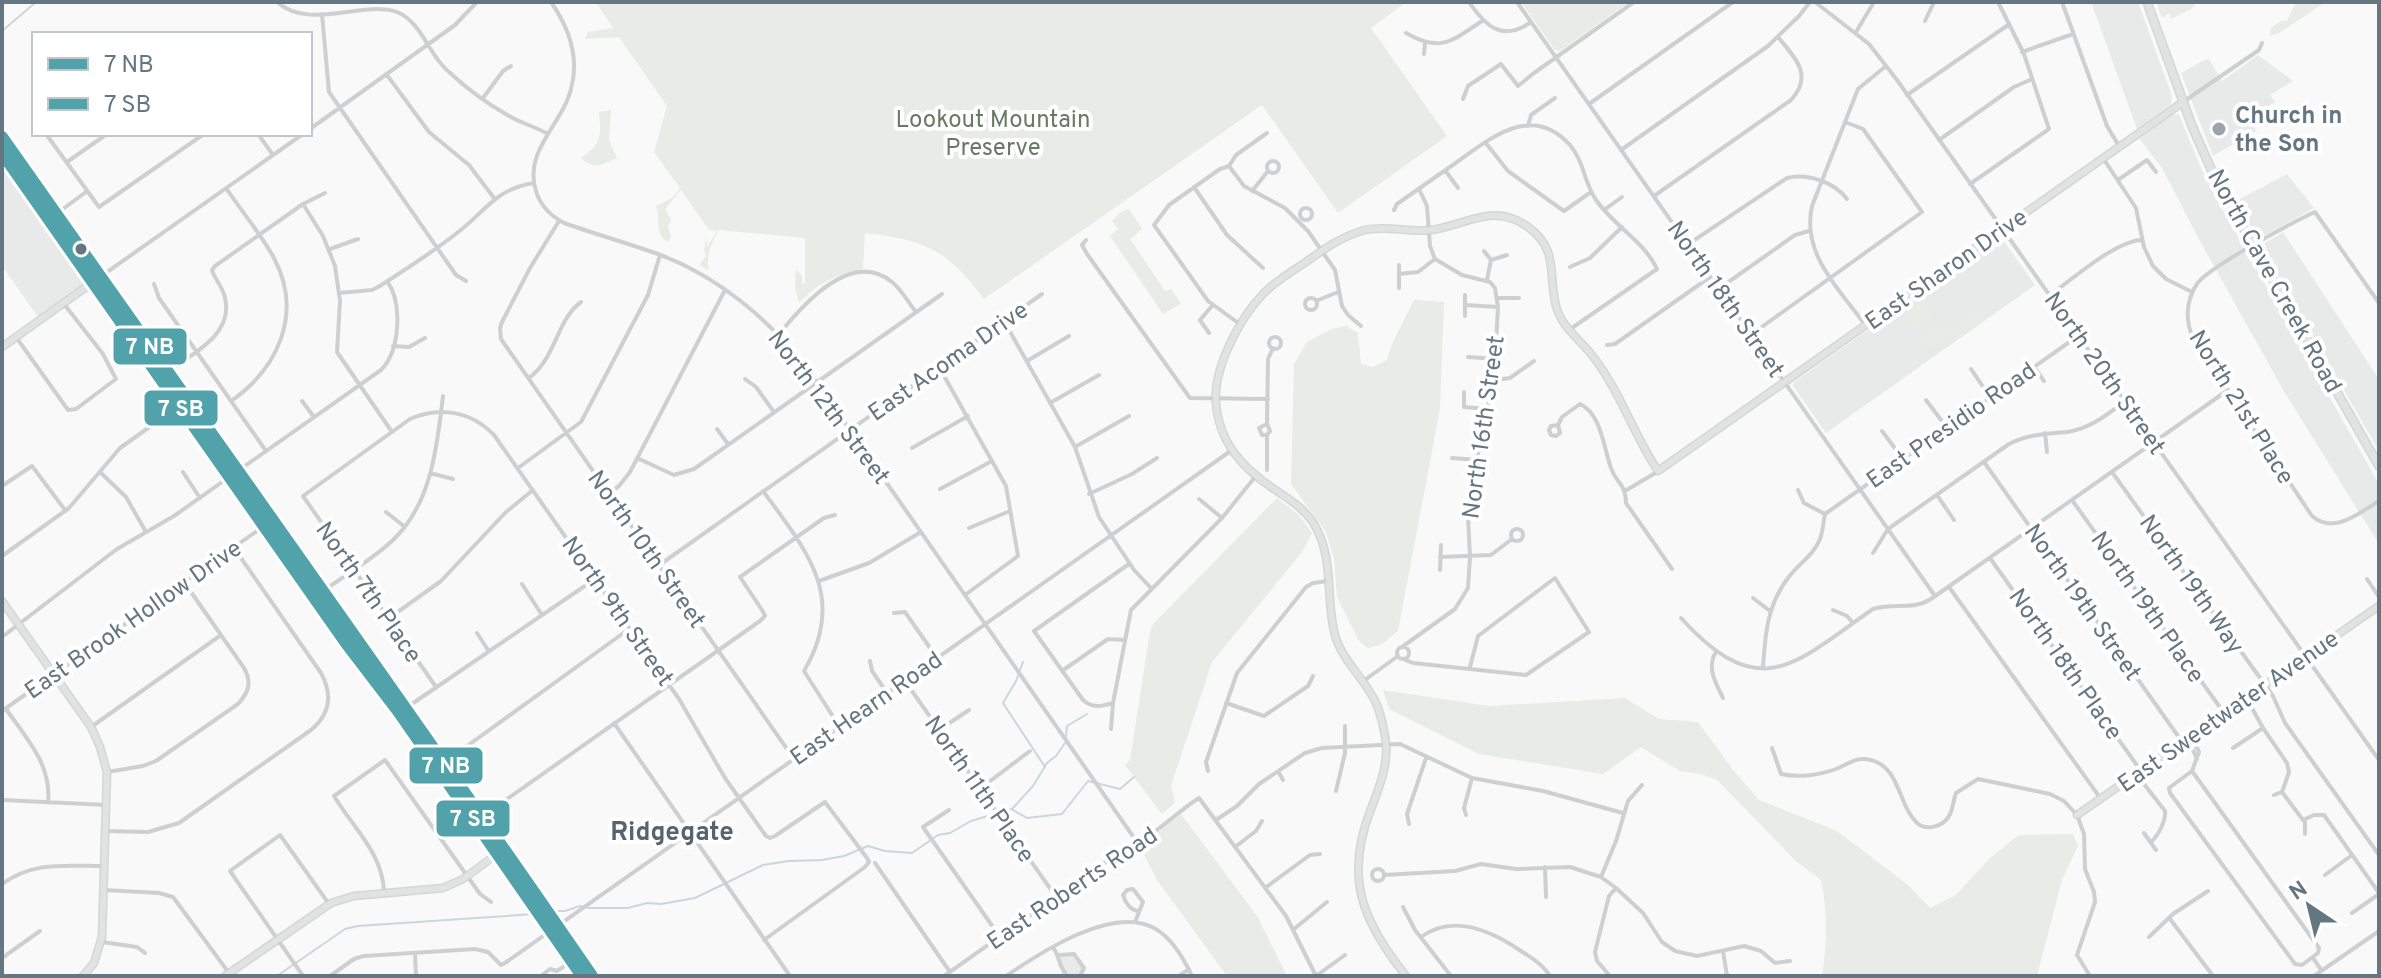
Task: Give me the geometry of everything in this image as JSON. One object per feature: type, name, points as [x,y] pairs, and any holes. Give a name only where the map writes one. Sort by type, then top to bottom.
[{"type":"main road","name":"North Cave Creek Road","points":[[2147,2],[2212,171],[2379,466]]},
{"type":"main road","points":[[2,137],[56,214],[179,406],[322,592],[501,851],[592,976]]},
{"type":"main road","points":[[2,153],[167,372],[264,526],[346,643],[445,762],[458,788],[483,816],[501,851],[545,912]]},
{"type":"main road","points":[[555,927],[582,976]]},
{"type":"street","points":[[277,2],[293,12],[392,10],[410,21],[448,72],[510,117],[548,134]]},
{"type":"street","points":[[312,128],[455,25],[477,2]]},
{"type":"street","points":[[551,2],[563,19],[571,39],[574,70],[568,101],[535,159],[534,183],[541,202],[559,221]]},
{"type":"street","points":[[1469,2],[1482,21],[1497,30],[1512,32],[1531,22]]},
{"type":"street","name":"North 18th Street","points":[[1517,2],[1935,596]]},
{"type":"street","points":[[1463,99],[1468,86],[1498,65],[1504,65],[1518,86],[1634,2]]},
{"type":"street","points":[[1589,104],[1733,2]]},
{"type":"street","points":[[1621,150],[1778,37],[1813,2]]},
{"type":"street","name":"North 20th Street","points":[[1813,2],[1856,32],[1886,66],[2379,760]]},
{"type":"street","points":[[1856,32],[1874,2]]},
{"type":"street","points":[[1925,21],[1934,2]]},
{"type":"street","points":[[1970,184],[2049,129],[2022,52],[1998,2]]},
{"type":"street","points":[[2062,2],[2107,126],[2119,146]]},
{"type":"street","points":[[322,13],[328,88],[456,275],[466,281]]},
{"type":"street","points":[[1406,33],[1425,44],[1444,43],[1455,40],[1482,21]]},
{"type":"street","points":[[1907,95],[2008,25]]},
{"type":"street","points":[[2022,52],[2073,34]]},
{"type":"street","points":[[1654,197],[1798,92],[1802,83],[1800,68],[1778,37]]},
{"type":"street","name":"East Sharon Drive","points":[[1625,491],[1658,471],[2259,50],[2262,43]]},
{"type":"street","points":[[1424,54],[1425,44]]},
{"type":"street","points":[[483,98],[503,71],[511,66]]},
{"type":"street","points":[[1866,326],[1815,253],[1809,231],[1812,206],[1862,84],[1886,66]]},
{"type":"street","points":[[387,75],[429,132],[469,165],[494,198]]},
{"type":"street","points":[[1939,140],[2014,87],[2032,79]]},
{"type":"street","points":[[1528,126],[1531,115],[1555,98]]},
{"type":"street","points":[[1752,334],[1922,212],[1863,129],[1845,122]]},
{"type":"street","points":[[1394,210],[1397,204],[1445,170],[1510,128],[1528,126],[1546,129],[1568,142],[1578,156],[1591,192],[1604,210],[1643,248],[1657,269],[1569,330]]},
{"type":"street","points":[[1241,325],[1212,306],[1154,225],[1169,205],[1229,166],[1236,155],[1267,133]]},
{"type":"street","points":[[47,136],[99,207],[201,136]]},
{"type":"street","points":[[66,163],[104,136]]},
{"type":"street","points":[[259,136],[273,155]]},
{"type":"street","points":[[2,347],[300,136]]},
{"type":"street","points":[[1485,142],[1508,171],[1564,211],[1591,192]]},
{"type":"street","points":[[2102,158],[2136,208],[2148,259],[2158,273],[2192,292],[2204,276],[2315,212],[2379,303]]},
{"type":"street","points":[[2118,180],[2147,160],[2156,172]]},
{"type":"street","points":[[1229,166],[1244,186],[1301,219],[1335,270],[1338,292],[1348,315],[1361,326]]},
{"type":"street","points":[[1252,191],[1268,170]]},
{"type":"street","points":[[1445,170],[1458,188]]},
{"type":"street","points":[[1687,245],[1787,178],[1804,176],[1834,186],[1847,199]]},
{"type":"street","points":[[339,293],[376,289],[459,231],[494,198],[514,187],[534,183]]},
{"type":"street","points":[[1194,187],[1227,235],[1263,268]]},
{"type":"street","points":[[226,188],[280,272],[285,294],[284,325],[279,346],[268,366],[231,401]]},
{"type":"street","points":[[1419,189],[1427,206],[1430,246],[1435,259],[1462,275],[1487,280],[1495,288],[1498,298],[1519,298]]},
{"type":"street","points":[[56,214],[86,192]]},
{"type":"street","points":[[167,372],[216,336],[225,315],[225,298],[212,270],[303,204],[325,193]]},
{"type":"street","points":[[1604,210],[1622,197]]},
{"type":"street","points":[[303,204],[330,250],[339,293],[337,352],[392,432],[417,416],[441,412]]},
{"type":"street","points":[[1406,976],[1373,931],[1364,909],[1358,876],[1360,844],[1381,783],[1386,745],[1374,699],[1346,658],[1336,637],[1331,618],[1327,555],[1310,520],[1293,501],[1255,477],[1232,450],[1220,427],[1215,400],[1221,367],[1241,325],[1260,297],[1322,250],[1347,236],[1373,229],[1429,230],[1482,215],[1497,214],[1518,220],[1544,243],[1549,255],[1556,307],[1569,330],[1610,381],[1643,449],[1658,471]]},
{"type":"street","name":"North 12th Street","points":[[559,221],[660,255],[725,290],[779,334],[817,382],[1137,842]]},
{"type":"street","name":"North 10th Street","points":[[559,221],[502,322],[501,339],[794,759]]},
{"type":"street","points":[[1570,267],[1590,258],[1622,227]]},
{"type":"street","points":[[1720,288],[1795,235],[1809,231]]},
{"type":"street","points":[[330,250],[358,239]]},
{"type":"street","points":[[1086,240],[1082,245],[1087,254],[1190,398],[1268,399]]},
{"type":"street","points":[[2050,295],[2116,249],[2142,240]]},
{"type":"street","points":[[1484,251],[1491,260],[1487,280]]},
{"type":"street","points":[[518,468],[581,422],[648,295],[660,255]]},
{"type":"street","points":[[1491,260],[1507,255]]},
{"type":"street","points":[[1399,274],[1414,273],[1435,259]]},
{"type":"street","points":[[1399,265],[1399,288]]},
{"type":"street","points":[[779,334],[822,288],[838,279],[863,273],[879,274],[894,283],[916,312]]},
{"type":"street","points":[[1607,345],[1615,344],[1711,276]]},
{"type":"street","points":[[2,637],[71,582],[200,498],[385,366],[393,346],[396,298],[387,281]]},
{"type":"street","points":[[154,284],[159,298],[266,451]]},
{"type":"street","points":[[609,493],[625,480],[725,290]]},
{"type":"street","points":[[1316,301],[1338,292]]},
{"type":"street","name":"North 21st Place","points":[[2192,292],[2188,315],[2190,330],[2308,510],[2318,521],[2333,524],[2379,501]]},
{"type":"street","points":[[637,458],[663,472],[681,474],[694,469],[942,294]]},
{"type":"street","name":"East Acoma Drive","points":[[658,566],[1042,294]]},
{"type":"street","points":[[1465,295],[1465,316]]},
{"type":"street","name":"North 16th Street","points":[[1402,647],[1455,609],[1468,588],[1468,516],[1494,380],[1498,298]]},
{"type":"street","points":[[528,378],[544,364],[573,309],[581,302]]},
{"type":"street","points":[[16,337],[71,412],[116,379],[103,354],[64,304]]},
{"type":"street","points":[[1465,305],[1498,307]]},
{"type":"street","points":[[1209,333],[1200,320],[1212,306]]},
{"type":"street","points":[[1004,321],[1075,447],[1096,511],[1130,564],[1151,588]]},
{"type":"street","name":"East Presidio Road","points":[[1825,514],[2078,335]]},
{"type":"street","points":[[1027,361],[1069,336]]},
{"type":"street","points":[[393,346],[409,347],[425,338]]},
{"type":"street","points":[[1267,470],[1267,435],[1271,429],[1267,424],[1268,359],[1273,348]]},
{"type":"street","points":[[1468,357],[1496,359]]},
{"type":"street","points":[[1494,380],[1510,378],[1534,361]]},
{"type":"street","points":[[939,367],[1006,486],[1018,556],[965,595]]},
{"type":"street","points":[[2034,367],[2044,381]]},
{"type":"street","points":[[1971,369],[1990,397]]},
{"type":"street","points":[[1050,403],[1099,375]]},
{"type":"street","points":[[745,379],[756,387],[774,412]]},
{"type":"street","points":[[1681,618],[1716,652],[1738,663],[1763,668],[1795,662],[1881,606],[1915,607],[1935,596],[2228,390]]},
{"type":"street","points":[[1464,392],[1464,407],[1489,409]]},
{"type":"street","points":[[322,592],[390,544],[417,509],[438,440],[443,396]]},
{"type":"street","points":[[1926,400],[1947,428]]},
{"type":"street","points":[[302,401],[314,417]]},
{"type":"street","points":[[1873,553],[1888,529],[2021,438],[2087,426],[2125,401]]},
{"type":"street","points":[[1558,425],[1562,417],[1580,404],[1586,407],[1599,427],[1610,468],[1625,491],[1626,503],[1672,569]]},
{"type":"street","points":[[2,556],[65,510],[120,448],[179,406]]},
{"type":"street","name":"North 9th Street","points":[[441,412],[460,414],[485,426],[518,468],[670,685],[739,798],[770,838],[825,802],[872,863]]},
{"type":"street","points":[[912,448],[968,416]]},
{"type":"street","points":[[1075,447],[1129,416]]},
{"type":"street","points":[[1267,424],[1261,425],[1259,431],[1267,435]]},
{"type":"street","points":[[717,429],[728,444]]},
{"type":"street","points":[[1882,431],[1903,459]]},
{"type":"street","name":"North 7th Place","points":[[392,432],[303,496],[436,687]]},
{"type":"street","points":[[2045,433],[2047,452]]},
{"type":"street","name":"East Hearn Road","points":[[415,953],[475,949],[488,952],[501,965],[1232,450]]},
{"type":"street","points":[[1089,494],[1132,474],[1157,458]]},
{"type":"street","points":[[1452,458],[1478,460]]},
{"type":"street","points":[[940,489],[992,461]]},
{"type":"street","name":"North 19th Street","points":[[1984,462],[2185,741],[2198,749],[2192,771]]},
{"type":"street","points":[[2,486],[32,466],[65,510]]},
{"type":"street","points":[[100,472],[126,497],[146,532]]},
{"type":"street","points":[[183,472],[200,498]]},
{"type":"street","name":"North 19th Way","points":[[2112,472],[2265,686],[2285,723],[2379,855]]},
{"type":"street","points":[[430,473],[453,479]]},
{"type":"street","points":[[1111,729],[1131,610],[1222,518],[1255,477]]},
{"type":"street","points":[[388,619],[441,581],[506,512],[533,490]]},
{"type":"street","points":[[1763,668],[1770,611],[1788,578],[1817,547],[1822,534],[1825,514],[1804,503],[1798,490]]},
{"type":"street","points":[[763,491],[811,560],[819,581],[821,626],[804,671],[840,727]]},
{"type":"street","points":[[1937,495],[1954,520]]},
{"type":"street","points":[[1199,499],[1222,518]]},
{"type":"street","name":"North 19th Place","points":[[2072,500],[2224,714]]},
{"type":"street","points":[[969,528],[1010,511]]},
{"type":"street","points":[[386,512],[405,527]]},
{"type":"street","points":[[483,816],[765,616],[740,577],[824,518],[835,515]]},
{"type":"street","name":"East Brook Hollow Drive","points":[[4,710],[264,526]]},
{"type":"street","points":[[819,581],[869,563],[921,532]]},
{"type":"street","points":[[1440,557],[1491,555],[1512,539]]},
{"type":"street","points":[[1440,570],[1441,545]]},
{"type":"street","points":[[106,831],[148,832],[179,823],[311,730],[324,716],[329,700],[327,683],[234,548]]},
{"type":"street","name":"North 18th Place","points":[[1990,558],[2165,811],[2166,816],[2151,842]]},
{"type":"street","points":[[1113,703],[1099,707],[1087,704],[1034,631],[1130,564]]},
{"type":"street","points":[[1416,663],[1402,647],[1397,651],[1401,658],[1416,663],[1526,675],[1589,632],[1555,578],[1478,636],[1470,667]]},
{"type":"street","points":[[403,710],[595,579]]},
{"type":"street","points":[[2367,579],[2379,597]]},
{"type":"street","points":[[1208,771],[1206,762],[1237,673],[1306,587],[1329,581]]},
{"type":"street","points":[[107,772],[156,761],[248,691],[248,675],[184,582]]},
{"type":"street","points":[[522,584],[542,615]]},
{"type":"street","points":[[1949,587],[2101,799]]},
{"type":"street","points":[[1753,598],[1770,611]]},
{"type":"street","points":[[2,601],[91,727],[107,772],[101,942],[94,963],[83,976]]},
{"type":"street","name":"East Sweetwater Avenue","points":[[2077,815],[2379,606]]},
{"type":"street","points":[[1833,610],[1847,616],[1853,623]]},
{"type":"street","points":[[894,613],[905,612],[937,658]]},
{"type":"street","points":[[445,762],[629,629]]},
{"type":"street","points":[[477,633],[488,650]]},
{"type":"street","points":[[91,727],[221,635]]},
{"type":"street","name":"North 16th Street","points":[[1409,652],[1416,637]]},
{"type":"street","points":[[1062,671],[1103,642],[1114,638],[1125,640]]},
{"type":"street","points":[[1362,682],[1409,652]]},
{"type":"street","points":[[1716,652],[1711,660],[1712,670],[1723,698]]},
{"type":"street","points":[[870,661],[872,671],[887,693]]},
{"type":"street","points":[[1226,703],[1264,716],[1308,686],[1313,676]]},
{"type":"street","name":"North 11th Place","points":[[905,681],[1056,897]]},
{"type":"street","points":[[2247,699],[2287,763],[2289,772],[2282,792]]},
{"type":"street","points":[[4,710],[43,763],[49,788],[48,803]]},
{"type":"street","points":[[939,730],[969,710]]},
{"type":"street","points":[[611,716],[790,976]]},
{"type":"street","points":[[1336,791],[1346,747],[1345,726]]},
{"type":"street","points":[[2233,748],[2263,728]]},
{"type":"street","points":[[1345,955],[1316,976],[1294,929],[1216,820],[1278,771],[1315,749],[1405,746],[1472,778],[1543,791],[1623,813]]},
{"type":"street","points":[[1772,748],[1781,774],[1793,776],[1834,770],[1860,758],[1874,761],[1889,772],[1916,822],[1925,827],[1944,823],[1950,815],[1956,793],[1978,779],[2050,794],[2064,801],[2077,815],[2084,834],[2085,869],[2094,892],[2095,902],[2077,955],[2090,976]]},
{"type":"street","points":[[980,789],[1030,751]]},
{"type":"street","points":[[1409,824],[1407,814],[1427,757]]},
{"type":"street","points":[[384,894],[383,878],[375,856],[334,796],[385,760],[480,894],[491,902]]},
{"type":"street","points":[[1278,771],[1283,780]]},
{"type":"street","points":[[2192,771],[2319,948],[2320,951],[2313,958],[2302,965],[2295,964],[2169,790],[2174,782],[2192,771]]},
{"type":"street","points":[[1466,815],[1464,808],[1472,778]]},
{"type":"street","points":[[1601,877],[1623,813],[1633,792],[1642,785]]},
{"type":"street","points":[[2274,795],[2282,792]]},
{"type":"street","points":[[2282,792],[2305,821],[2305,834]]},
{"type":"street","name":"East Roberts Road","points":[[944,976],[1165,825],[1199,798],[1216,820]]},
{"type":"street","points":[[2,800],[108,805]]},
{"type":"street","points":[[949,810],[923,827],[1000,937]]},
{"type":"street","points":[[2305,821],[2314,815],[2324,815],[2379,894],[2352,913]]},
{"type":"street","points":[[1235,847],[1256,831],[1262,821]]},
{"type":"street","points":[[2144,833],[2156,850]]},
{"type":"street","points":[[303,976],[230,871],[280,835],[329,904]]},
{"type":"street","points":[[104,890],[159,893],[173,897],[227,975],[329,904],[345,898],[436,890],[467,876],[501,851]]},
{"type":"street","points":[[1265,888],[1310,855],[1320,854]]},
{"type":"street","points":[[2325,875],[2352,855]]},
{"type":"street","points":[[764,940],[872,863],[950,972]]},
{"type":"street","points":[[1358,876],[1373,876],[1378,869],[1384,875],[1455,871],[1481,864],[1516,869],[1570,867],[1601,877],[1616,888],[1643,913],[1662,942],[1675,951],[1697,956],[1744,946],[1761,951],[1775,963],[1790,961]]},
{"type":"street","points":[[2,884],[17,874],[38,867],[105,866]]},
{"type":"street","points":[[1545,867],[1546,897]]},
{"type":"street","points":[[1610,976],[1597,961],[1595,952],[1609,896],[1616,888]]},
{"type":"street","points":[[1135,922],[1143,902],[1133,889],[1127,890],[1123,895],[1125,901],[1138,911]]},
{"type":"street","points":[[2149,937],[2208,891]]},
{"type":"street","points":[[1294,929],[1327,902]]},
{"type":"street","points":[[1403,907],[1411,925],[1451,976]]},
{"type":"street","points":[[2170,919],[2213,976]]},
{"type":"street","points":[[1006,976],[1053,946],[1090,930],[1135,922],[1164,935],[1192,976]]},
{"type":"street","points":[[1421,937],[1438,928],[1483,929],[1538,962],[1550,976]]},
{"type":"street","points":[[2,958],[40,931]]},
{"type":"street","points":[[2314,976],[2379,931]]},
{"type":"street","points":[[101,942],[137,947],[145,953]]},
{"type":"street","points":[[1053,946],[1059,955],[1058,965],[1067,976]]},
{"type":"street","points":[[1723,951],[1727,976]]},
{"type":"street","points":[[330,976],[359,957],[415,953],[416,976]]},
{"type":"street","points":[[1059,955],[1074,954],[1084,968],[1080,976]]},
{"type":"street","points":[[2313,958],[2322,971]]},
{"type":"street","points":[[541,976],[550,969],[558,973],[572,961]]},
{"type":"street","points":[[1179,976],[1189,969]]},
{"type":"shaded area","points":[[2091,2],[2138,2],[2172,96],[2171,104],[2137,129]]},
{"type":"shaded area","points":[[2258,55],[2293,81],[2270,95],[2275,102],[2250,118],[2256,131],[2213,156],[2181,73],[2208,58],[2222,81]]},
{"type":"shaded area","points":[[2172,113],[2179,115],[2225,214],[2379,484],[2379,544],[2285,393],[2162,168],[2138,137]]},
{"type":"shaded area","points":[[2,159],[86,280],[38,317],[2,266]]},
{"type":"shaded area","points":[[2287,174],[2314,208],[2258,239],[2236,201]]},
{"type":"shaded area","points":[[2283,232],[2378,378],[2379,451],[2263,249],[2265,243]]},
{"type":"shaded area","points":[[1997,239],[2003,240],[2035,285],[1826,433],[1793,386],[1794,382]]},
{"type":"green space","name":"Lookout Mountain Preserve","points":[[596,2],[1406,2],[1371,28],[1447,136],[1338,213],[1262,105],[984,299],[959,269],[934,250],[905,239],[865,233],[863,269],[828,281],[799,303],[795,287],[796,269],[802,276],[802,283],[805,283],[805,238],[719,230],[709,255],[709,270],[699,265],[706,256],[707,235],[707,248],[717,231],[709,230],[681,190],[665,209],[671,219],[668,242],[661,235],[656,206],[672,198],[680,188],[654,152],[667,106],[619,37],[585,39],[588,32],[613,28]]},
{"type":"green space","points":[[1521,2],[1629,2],[1560,51],[1555,50]]},
{"type":"green space","points":[[2156,2],[2197,2],[2191,9],[2171,19],[2169,13],[2162,18]]},
{"type":"green space","points":[[2296,2],[2326,2],[2270,36],[2271,28],[2281,21],[2287,21]]},
{"type":"green space","points":[[611,110],[609,140],[617,158],[602,164],[590,164],[581,158],[599,139],[599,112]]},
{"type":"green space","points":[[1129,209],[1142,229],[1130,239],[1165,291],[1171,289],[1181,304],[1163,314],[1110,236],[1118,229],[1112,221]]},
{"type":"green space","points":[[1921,298],[1933,315],[1916,328],[1904,310]]},
{"type":"green space","points":[[1414,300],[1444,302],[1440,409],[1398,631],[1382,644],[1368,648],[1359,641],[1337,597],[1334,559],[1326,532],[1291,484],[1294,364],[1307,342],[1332,329],[1346,326],[1358,333],[1361,364],[1373,367],[1387,360]]},
{"type":"green space","points":[[1986,306],[1990,312],[1958,335],[1954,329]]},
{"type":"green space","points":[[1943,324],[1951,336],[1929,349],[1922,338]]},
{"type":"green space","points":[[1277,498],[1298,514],[1312,533],[1302,552],[1212,662],[1171,786],[1175,803],[1162,814],[1125,765],[1130,760],[1150,632],[1153,624]]},
{"type":"green space","points":[[1383,690],[1489,706],[1625,698],[1659,719],[1698,722],[1759,800],[1837,831],[1908,885],[1930,908],[1956,895],[1990,858],[2019,835],[2073,834],[2078,846],[2062,880],[2037,976],[1822,976],[1826,928],[1821,880],[1797,862],[1717,780],[1680,771],[1641,747],[1603,774],[1479,754],[1389,709]]},
{"type":"green space","points":[[1181,814],[1257,916],[1287,976],[1227,976],[1157,880],[1140,847]]},
{"type":"green space","points":[[1074,954],[1084,968],[1080,976],[1067,976],[1058,965],[1059,955]]},
{"type":"waterway","points":[[2,31],[36,2]]},
{"type":"waterway","points":[[1023,662],[1003,703],[1045,767]]},
{"type":"waterway","points":[[1066,737],[1067,726],[1087,714]]},
{"type":"waterway","points":[[1012,809],[1065,743]]},
{"type":"waterway","points":[[552,911],[580,906],[628,908],[695,898],[763,865],[822,860],[844,856],[868,846],[912,853],[938,835],[1011,809],[1027,818],[1062,814],[1088,781],[1120,789],[1134,777]]},
{"type":"waterway","points":[[277,976],[345,929],[534,914]]},
{"type":"transit line","points":[[2,137],[592,976]]},
{"type":"transit line","points":[[2,153],[582,976]]},
{"type":"place","name":"Church in the Son","points":[[2219,129]]},
{"type":"district","name":"Ridgegate","points":[[672,831]]}]
